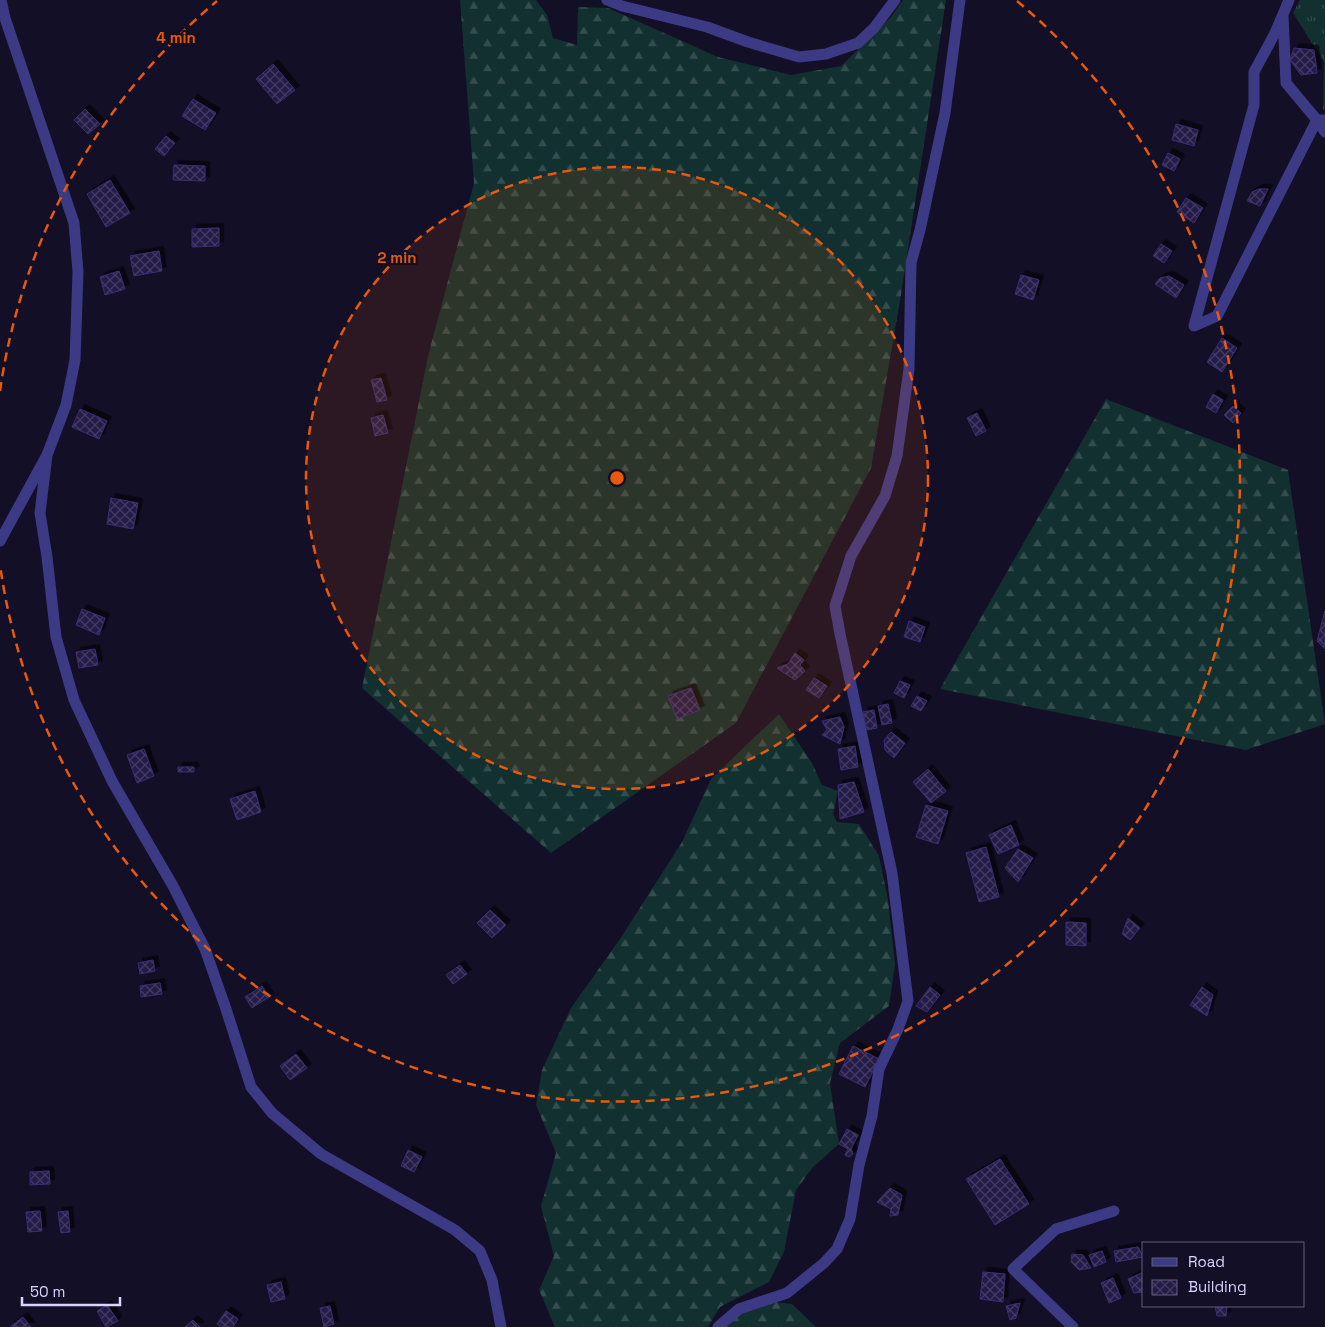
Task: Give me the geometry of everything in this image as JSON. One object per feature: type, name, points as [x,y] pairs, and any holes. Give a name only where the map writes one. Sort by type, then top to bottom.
[{"type":"street","points":[[0,541],[47,454],[66,405],[75,360],[78,272],[74,223],[5,18],[1,0]]},
{"type":"street","points":[[607,0],[622,6],[707,28],[799,57],[826,54],[858,43],[874,28],[895,0]]},
{"type":"street","points":[[718,1327],[739,1309],[786,1293],[824,1263],[837,1249],[850,1219],[859,1165],[872,1116],[879,1069],[898,1029],[908,1001],[892,872],[835,606],[851,556],[885,496],[896,456],[909,369],[911,263],[945,113],[960,0]]},
{"type":"street","points":[[1289,0],[1254,72],[1254,106],[1194,326],[1218,316],[1321,120]]},
{"type":"street","points":[[1283,14],[1286,84],[1321,120],[1325,132]]},
{"type":"street","points":[[47,454],[40,513],[56,637],[74,700],[112,781],[172,886],[205,949],[251,1087],[272,1113],[321,1154],[455,1230],[480,1251],[492,1280],[502,1327]]},
{"type":"street","points":[[1073,1327],[1013,1269],[1056,1229],[1114,1211]]},
{"type":"green space","points":[[460,0],[536,0],[547,15],[553,38],[577,45],[578,7],[608,8],[718,57],[791,75],[841,66],[891,17],[903,0],[946,0],[901,295],[871,468],[736,723],[551,853],[362,688],[428,356],[474,183]]},
{"type":"green space","points":[[1300,0],[1325,0],[1325,110],[1323,110],[1324,62],[1293,13]]},
{"type":"green space","points":[[1106,399],[1288,470],[1325,724],[1246,750],[940,689]]},
{"type":"green space","points":[[779,714],[812,763],[822,785],[838,791],[833,814],[837,822],[859,824],[879,856],[888,900],[895,964],[889,1006],[840,1043],[830,1083],[839,1144],[813,1167],[796,1190],[784,1252],[769,1282],[720,1307],[708,1327],[555,1327],[539,1290],[554,1256],[541,1206],[556,1153],[536,1105],[542,1070],[571,1008],[620,939],[682,842],[711,779]]},
{"type":"green space","points":[[775,1302],[792,1304],[816,1327],[726,1327],[742,1313]]},
{"type":"building","points":[[1294,48],[1314,50],[1317,73],[1301,75],[1290,60]]},
{"type":"building","points":[[273,64],[295,90],[277,104],[256,79]]},
{"type":"building","points":[[193,99],[216,113],[205,130],[182,116]]},
{"type":"building","points":[[85,109],[100,124],[88,134],[74,120]]},
{"type":"building","points":[[1176,124],[1198,130],[1194,146],[1172,140]]},
{"type":"building","points":[[166,136],[175,143],[164,156],[155,149]]},
{"type":"building","points":[[1168,153],[1180,159],[1174,171],[1162,165]]},
{"type":"building","points":[[174,165],[205,166],[205,181],[173,180]]},
{"type":"building","points":[[110,180],[130,213],[106,227],[87,194]]},
{"type":"building","points":[[1259,189],[1268,189],[1260,206],[1247,201],[1252,192]]},
{"type":"building","points":[[1186,198],[1203,208],[1194,223],[1177,212]]},
{"type":"building","points":[[219,228],[219,246],[192,247],[192,229]]},
{"type":"building","points":[[1161,244],[1172,251],[1164,263],[1153,256]]},
{"type":"building","points":[[159,251],[162,271],[134,276],[130,256]]},
{"type":"building","points":[[119,271],[125,289],[105,295],[100,277]]},
{"type":"building","points":[[1021,275],[1039,280],[1033,300],[1015,294]]},
{"type":"building","points":[[1169,276],[1184,285],[1176,298],[1155,284],[1160,278]]},
{"type":"building","points":[[1222,338],[1237,348],[1222,372],[1207,362]]},
{"type":"building","points":[[381,378],[387,400],[377,402],[371,380]]},
{"type":"building","points":[[1213,394],[1223,400],[1216,413],[1206,407]]},
{"type":"building","points":[[1233,406],[1241,413],[1233,423],[1224,415]]},
{"type":"building","points":[[80,409],[107,421],[99,439],[72,427]]},
{"type":"building","points":[[977,413],[986,431],[976,436],[967,418]]},
{"type":"building","points":[[383,415],[388,433],[375,436],[371,418]]},
{"type":"building","points":[[111,498],[138,503],[133,529],[107,524]]},
{"type":"building","points":[[82,609],[105,618],[99,635],[76,625]]},
{"type":"building","points":[[1325,611],[1325,649],[1317,641]]},
{"type":"building","points":[[909,621],[925,627],[920,642],[904,637]]},
{"type":"building","points":[[95,649],[98,665],[79,668],[76,652]]},
{"type":"building","points":[[795,653],[804,660],[800,665],[805,671],[795,680],[777,668],[788,664]]},
{"type":"building","points":[[814,678],[827,686],[819,698],[806,690]]},
{"type":"building","points":[[900,681],[910,685],[904,698],[894,693]]},
{"type":"building","points":[[691,688],[700,710],[677,719],[668,696]]},
{"type":"building","points":[[917,696],[927,701],[921,711],[911,706]]},
{"type":"building","points":[[888,704],[892,723],[882,725],[878,706]]},
{"type":"building","points":[[874,710],[877,728],[867,730],[863,712]]},
{"type":"building","points":[[840,717],[844,727],[840,744],[822,735],[827,730],[822,721]]},
{"type":"building","points":[[891,732],[905,743],[894,758],[885,750],[884,740]]},
{"type":"building","points":[[855,746],[858,767],[841,770],[838,749]]},
{"type":"building","points":[[144,749],[154,776],[137,783],[127,755]]},
{"type":"building","points":[[178,767],[194,767],[194,772],[178,772]]},
{"type":"building","points":[[928,769],[946,791],[931,803],[913,782]]},
{"type":"building","points":[[854,782],[864,812],[840,819],[838,785]]},
{"type":"building","points":[[255,791],[261,812],[237,820],[230,799]]},
{"type":"building","points":[[926,805],[948,811],[938,844],[916,837]]},
{"type":"building","points":[[1011,825],[1019,845],[998,854],[989,835]]},
{"type":"building","points":[[986,847],[999,897],[979,902],[966,853]]},
{"type":"building","points":[[1018,849],[1033,858],[1018,882],[1005,868]]},
{"type":"building","points":[[490,910],[506,925],[492,938],[477,923]]},
{"type":"building","points":[[1128,918],[1140,928],[1130,940],[1122,934]]},
{"type":"building","points":[[1066,922],[1086,923],[1086,946],[1066,945]]},
{"type":"building","points":[[153,960],[155,971],[140,974],[138,963]]},
{"type":"building","points":[[460,965],[467,974],[453,984],[446,975]]},
{"type":"building","points":[[160,983],[162,994],[141,997],[140,986]]},
{"type":"building","points":[[262,986],[269,997],[252,1008],[245,997]]},
{"type":"building","points":[[930,987],[940,995],[927,1012],[916,1006]]},
{"type":"building","points":[[1202,987],[1213,995],[1207,1016],[1190,1005]]},
{"type":"building","points":[[853,1046],[879,1059],[865,1087],[839,1074]]},
{"type":"building","points":[[296,1054],[307,1068],[290,1080],[280,1066]]},
{"type":"building","points":[[847,1129],[858,1135],[851,1149],[853,1154],[849,1157],[845,1155],[848,1149],[839,1144]]},
{"type":"building","points":[[408,1150],[422,1157],[414,1172],[401,1166]]},
{"type":"building","points":[[1000,1159],[1029,1204],[995,1225],[966,1179]]},
{"type":"building","points":[[49,1171],[50,1184],[30,1185],[30,1172]]},
{"type":"building","points":[[890,1188],[902,1195],[898,1215],[890,1216],[891,1209],[877,1202]]},
{"type":"building","points":[[40,1211],[42,1231],[28,1232],[26,1212]]},
{"type":"building","points":[[68,1211],[70,1232],[61,1233],[58,1212]]},
{"type":"building","points":[[1138,1247],[1142,1257],[1116,1262],[1114,1251]]},
{"type":"building","points":[[1102,1251],[1106,1262],[1094,1267],[1089,1255]]},
{"type":"building","points":[[1072,1254],[1083,1255],[1091,1268],[1079,1270],[1071,1262]]},
{"type":"building","points":[[983,1272],[1005,1274],[1003,1302],[980,1299]]},
{"type":"building","points":[[1142,1273],[1142,1292],[1134,1293],[1128,1279]]},
{"type":"building","points":[[1113,1278],[1121,1298],[1109,1303],[1101,1283]]},
{"type":"building","points":[[281,1282],[285,1299],[271,1302],[267,1285]]},
{"type":"building","points":[[1020,1303],[1016,1318],[1010,1320],[1006,1306]]},
{"type":"building","points":[[107,1305],[118,1321],[106,1327],[97,1311]]},
{"type":"building","points":[[330,1306],[334,1324],[324,1327],[320,1308]]},
{"type":"building","points":[[1215,1307],[1227,1307],[1226,1316],[1217,1316]]},
{"type":"building","points":[[226,1311],[238,1319],[233,1327],[222,1327],[217,1324]]},
{"type":"building","points":[[23,1317],[31,1327],[10,1327]]},
{"type":"building","points":[[193,1320],[200,1327],[185,1327]]}]
